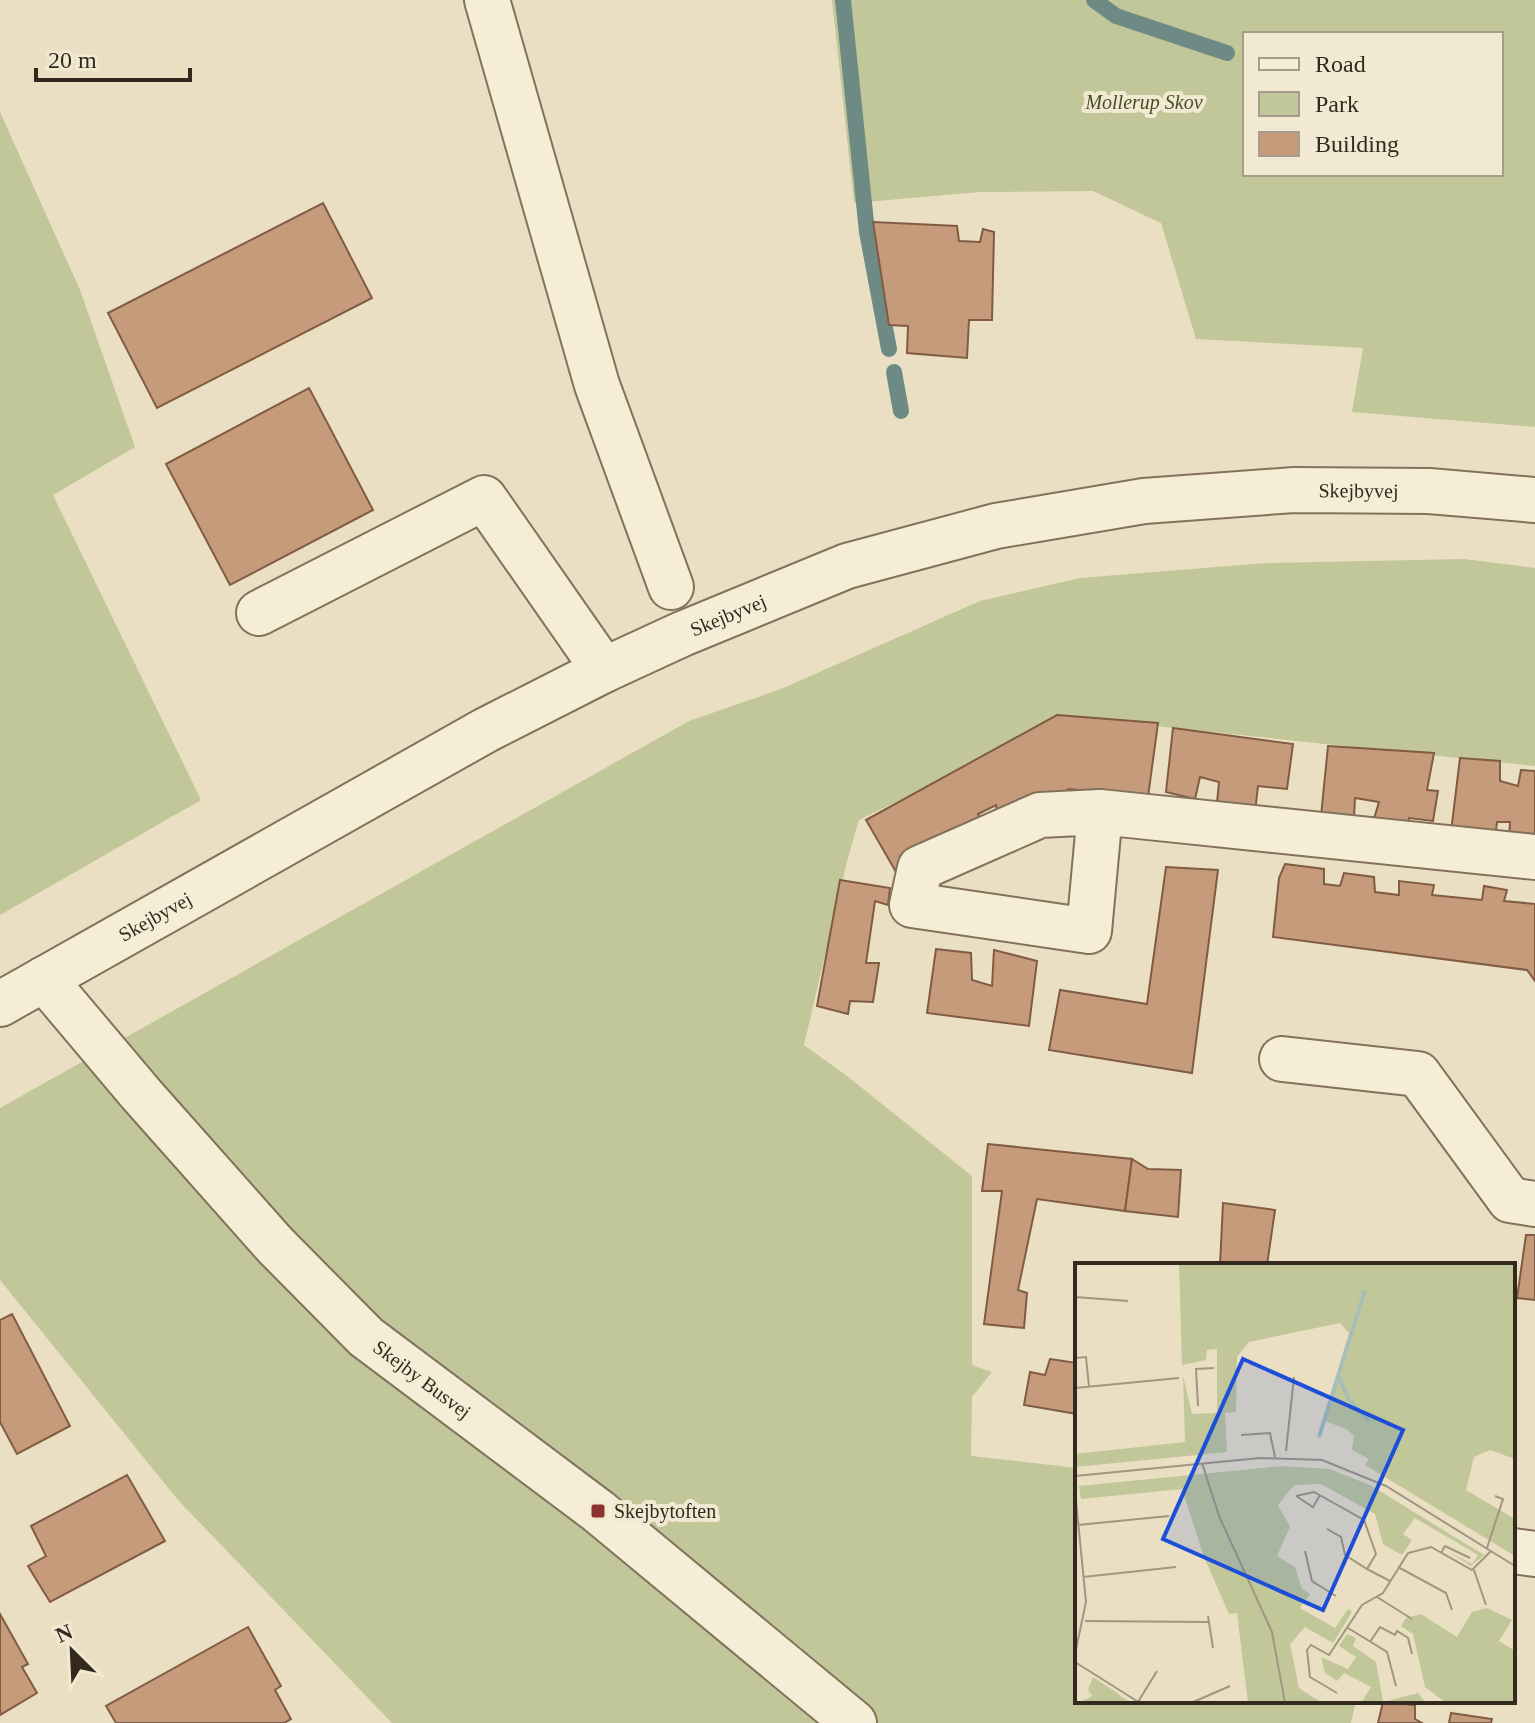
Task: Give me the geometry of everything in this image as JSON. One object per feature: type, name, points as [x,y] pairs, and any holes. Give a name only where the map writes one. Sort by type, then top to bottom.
[{"type":"street","points":[[487,0],[597,385],[671,587]]},
{"type":"street","name":"Skejbyvej","points":[[0,1004],[408,772],[604,670],[682,634],[847,566],[996,526],[1144,501],[1294,490],[1429,491],[1535,500]]},
{"type":"street","points":[[259,613],[484,498],[604,670]]},
{"type":"street","points":[[1100,812],[1535,857]]},
{"type":"street","name":"Skejby Busvej","points":[[44,979],[275,1245],[366,1337],[598,1511],[854,1723]]},
{"type":"street","points":[[1282,1059],[1418,1074],[1510,1200],[1535,1204]]},
{"type":"street","points":[[1515,1551],[1535,1554]]},
{"type":"green space","name":"Mollerup Skov","points":[[832,0],[1535,0],[1535,427],[1352,412],[1363,348],[1196,339],[1161,223],[1093,191],[980,192],[854,203]]},
{"type":"green space","points":[[0,112],[80,290],[135,447],[53,495],[201,800],[0,915]]},
{"type":"green space","points":[[1464,559],[1535,568],[1535,766],[1069,717],[859,820],[804,1045],[972,1176],[972,1365],[992,1372],[972,1397],[971,1456],[1075,1468],[1075,1703],[1356,1703],[1351,1723],[392,1723],[178,1500],[0,1280],[0,1108],[689,721],[781,689],[980,601],[1080,578],[1266,563]]},
{"type":"building","points":[[323,203],[372,298],[157,408],[108,313]]},
{"type":"building","points":[[873,222],[957,226],[959,241],[980,242],[983,229],[994,232],[992,320],[969,320],[967,358],[907,353],[908,326],[889,325]]},
{"type":"building","points":[[309,388],[373,510],[230,585],[166,464]]},
{"type":"building","points":[[1057,715],[1158,723],[1148,797],[1069,789],[999,826],[996,805],[978,814],[985,832],[947,851],[938,835],[921,843],[925,858],[896,872],[866,820]]},
{"type":"building","points":[[1173,728],[1293,744],[1287,789],[1258,786],[1255,812],[1217,803],[1219,782],[1200,777],[1195,799],[1166,792]]},
{"type":"building","points":[[1328,746],[1434,753],[1427,790],[1438,791],[1433,821],[1409,818],[1406,830],[1373,822],[1379,802],[1355,798],[1354,818],[1321,816]]},
{"type":"building","points":[[1460,758],[1500,761],[1500,781],[1518,786],[1521,770],[1535,771],[1535,842],[1509,839],[1510,822],[1497,822],[1495,838],[1451,832]]},
{"type":"building","points":[[1285,864],[1324,869],[1324,884],[1340,886],[1344,873],[1374,877],[1375,892],[1399,895],[1399,881],[1434,885],[1432,895],[1482,900],[1484,886],[1507,890],[1504,901],[1535,904],[1535,981],[1527,970],[1273,937],[1279,878]]},
{"type":"building","points":[[1166,867],[1218,870],[1192,1073],[1049,1050],[1060,990],[1147,1004]]},
{"type":"building","points":[[840,880],[890,888],[888,905],[875,901],[866,963],[879,963],[873,1002],[850,1001],[848,1014],[817,1006]]},
{"type":"building","points":[[936,949],[971,953],[972,980],[992,986],[994,950],[1037,961],[1029,1026],[927,1013]]},
{"type":"building","points":[[988,1144],[1132,1159],[1125,1211],[1037,1199],[1018,1290],[1027,1293],[1024,1328],[984,1324],[1002,1191],[982,1191]]},
{"type":"building","points":[[1132,1159],[1148,1169],[1181,1170],[1178,1217],[1125,1211]]},
{"type":"building","points":[[1223,1203],[1275,1210],[1267,1263],[1220,1263]]},
{"type":"building","points":[[1526,1235],[1535,1235],[1535,1300],[1517,1298]]},
{"type":"building","points":[[12,1314],[70,1426],[17,1454],[0,1422],[0,1320]]},
{"type":"building","points":[[1050,1359],[1075,1363],[1075,1414],[1024,1405],[1030,1372],[1045,1375]]},
{"type":"building","points":[[127,1475],[165,1541],[50,1602],[28,1566],[46,1556],[31,1526]]},
{"type":"building","points":[[0,1614],[28,1664],[22,1667],[37,1693],[0,1715]]},
{"type":"building","points":[[248,1627],[281,1686],[275,1690],[291,1719],[284,1723],[116,1723],[106,1706]]},
{"type":"building","points":[[1383,1703],[1394,1703],[1415,1705],[1415,1719],[1422,1723],[1378,1723]]},
{"type":"building","points":[[1451,1713],[1492,1719],[1491,1723],[1449,1723]]},
{"type":"waterway","points":[[843,0],[867,232],[889,349]]},
{"type":"waterway","points":[[1094,0],[1116,16],[1227,53]]},
{"type":"waterway","points":[[894,372],[901,411]]},
{"type":"place","name":"Skejbytoften","points":[[598,1511]]}]
